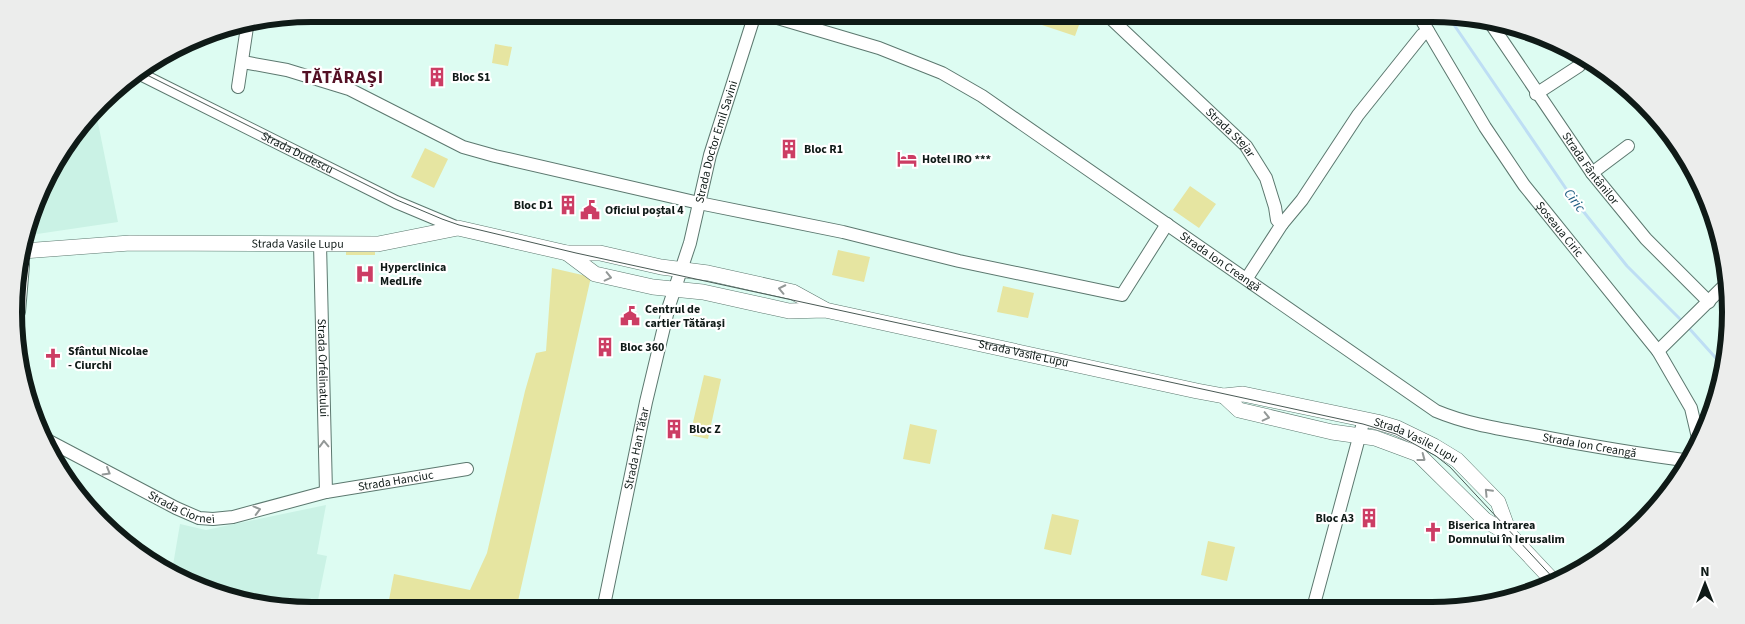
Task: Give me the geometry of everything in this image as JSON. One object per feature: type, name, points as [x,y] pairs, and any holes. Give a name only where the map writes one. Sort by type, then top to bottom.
[{"type":"main road","name":"Strada Vasile Lupu","points":[[29,251],[130,243],[378,244],[458,228],[567,253],[600,253],[661,267],[682,269],[793,292],[825,310]]},
{"type":"main road","name":"Strada Vasile Lupu","points":[[567,253],[595,274],[653,288],[703,292],[789,311],[825,310],[1224,396],[1243,394],[1364,419],[1414,436],[1457,460],[1498,502],[1510,535]]},
{"type":"main road","name":"Strada Vasile Lupu","points":[[1224,396],[1239,410],[1332,432],[1360,435],[1391,443],[1418,454],[1486,520],[1510,535],[1549,577]]},
{"type":"street","name":"Strada Doctor Emil Savini","points":[[675,289],[682,269],[710,155],[752,22]]},
{"type":"street","name":"Strada Ion Creangă","points":[[791,22],[879,48],[942,72],[982,96],[1247,278],[1436,411],[1458,420],[1578,443],[1682,459]]},
{"type":"street","name":"Strada Stejar","points":[[1114,22],[1246,146],[1266,178],[1276,207],[1277,220],[1282,224]]},
{"type":"street","name":"Șoseaua Ciric","points":[[1423,22],[1485,127],[1524,186],[1658,351],[1691,408],[1697,431]]},
{"type":"street","name":"Strada Fântânilor","points":[[1494,29],[1536,94],[1592,173],[1646,239],[1706,305]]},
{"type":"street","points":[[238,87],[247,30]]},
{"type":"street","points":[[1247,278],[1282,224],[1302,200],[1358,115],[1422,35],[1428,31]]},
{"type":"street","points":[[243,62],[287,70],[348,89],[463,147],[699,203],[787,220],[959,261],[1122,295],[1167,224]]},
{"type":"street","points":[[1536,94],[1579,66]]},
{"type":"street","name":"Strada Dudescu","points":[[143,77],[396,202],[458,228]]},
{"type":"street","points":[[1592,173],[1628,146]]},
{"type":"street","name":"Strada Orfelinatului","points":[[320,244],[326,492]]},
{"type":"street","name":"Strada Han Tătar","points":[[605,602],[646,402],[669,306],[675,289]]},
{"type":"street","points":[[1658,351],[1722,289]]},
{"type":"street","points":[[1315,602],[1364,419]]},
{"type":"street","name":"Strada Ciornei","points":[[54,443],[122,481],[198,518],[233,517],[326,492]]},
{"type":"street","name":"Strada Hanciuc","points":[[326,492],[467,468]]},
{"type":"shaded area","points":[[1043,22],[1080,22],[1075,36],[1042,25]]},
{"type":"shaded area","points":[[495,44],[512,47],[508,66],[492,63]]},
{"type":"shaded area","points":[[97,118],[118,222],[37,234],[33,233],[52,184],[71,151]]},
{"type":"shaded area","points":[[425,148],[448,159],[434,188],[411,177]]},
{"type":"shaded area","points":[[1190,186],[1216,204],[1199,228],[1173,210]]},
{"type":"shaded area","points":[[346,248],[375,248],[375,255],[346,255]]},
{"type":"shaded area","points":[[838,250],[870,257],[864,282],[832,275]]},
{"type":"shaded area","points":[[552,268],[591,277],[518,602],[389,602],[394,574],[470,590],[487,553],[525,391],[536,353],[546,351]]},
{"type":"shaded area","points":[[1003,286],[1034,293],[1028,318],[997,312]]},
{"type":"shaded area","points":[[704,375],[721,379],[708,439],[690,435]]},
{"type":"shaded area","points":[[910,424],[937,430],[930,464],[903,459]]},
{"type":"shaded area","points":[[326,505],[317,554],[327,556],[318,602],[274,599],[237,592],[173,566],[180,524],[206,530]]},
{"type":"shaded area","points":[[1052,514],[1079,520],[1071,555],[1044,549]]},
{"type":"shaded area","points":[[1208,541],[1235,547],[1227,581],[1201,575]]},
{"type":"waterway","name":"Ciric","points":[[1453,23],[1571,196],[1627,266],[1683,322]]},
{"type":"waterway","name":"Ciric","points":[[1687,326],[1718,361]]},
{"type":"tram line","points":[[146,75],[397,200],[459,225],[576,253],[1363,424],[1396,434],[1436,456],[1450,467],[1551,576]]},
{"type":"place","name":"Bloc S1","points":[[437,77]]},
{"type":"place","name":"Bloc R1","points":[[789,149]]},
{"type":"place","name":"Hotel IRO ***","points":[[907,159]]},
{"type":"place","name":"Bloc D1","points":[[568,205]]},
{"type":"place","name":"Oficiul poștal 4","points":[[590,210]]},
{"type":"place","name":"Hyperclinica MedLife","points":[[365,274]]},
{"type":"place","name":"Centrul de cartier Tătărași","points":[[630,316]]},
{"type":"place","name":"Bloc 360","points":[[605,347]]},
{"type":"place","name":"Sfântul Nicolae - Ciurchi","points":[[53,358]]},
{"type":"place","name":"Bloc Z","points":[[674,429]]},
{"type":"place","name":"Bloc A3","points":[[1369,518]]},
{"type":"place","name":"Biserica Intrarea Domnului în Ierusalim","points":[[1433,532]]},
{"type":"district","name":"TĂTĂRAȘI","points":[[343,77]]}]
